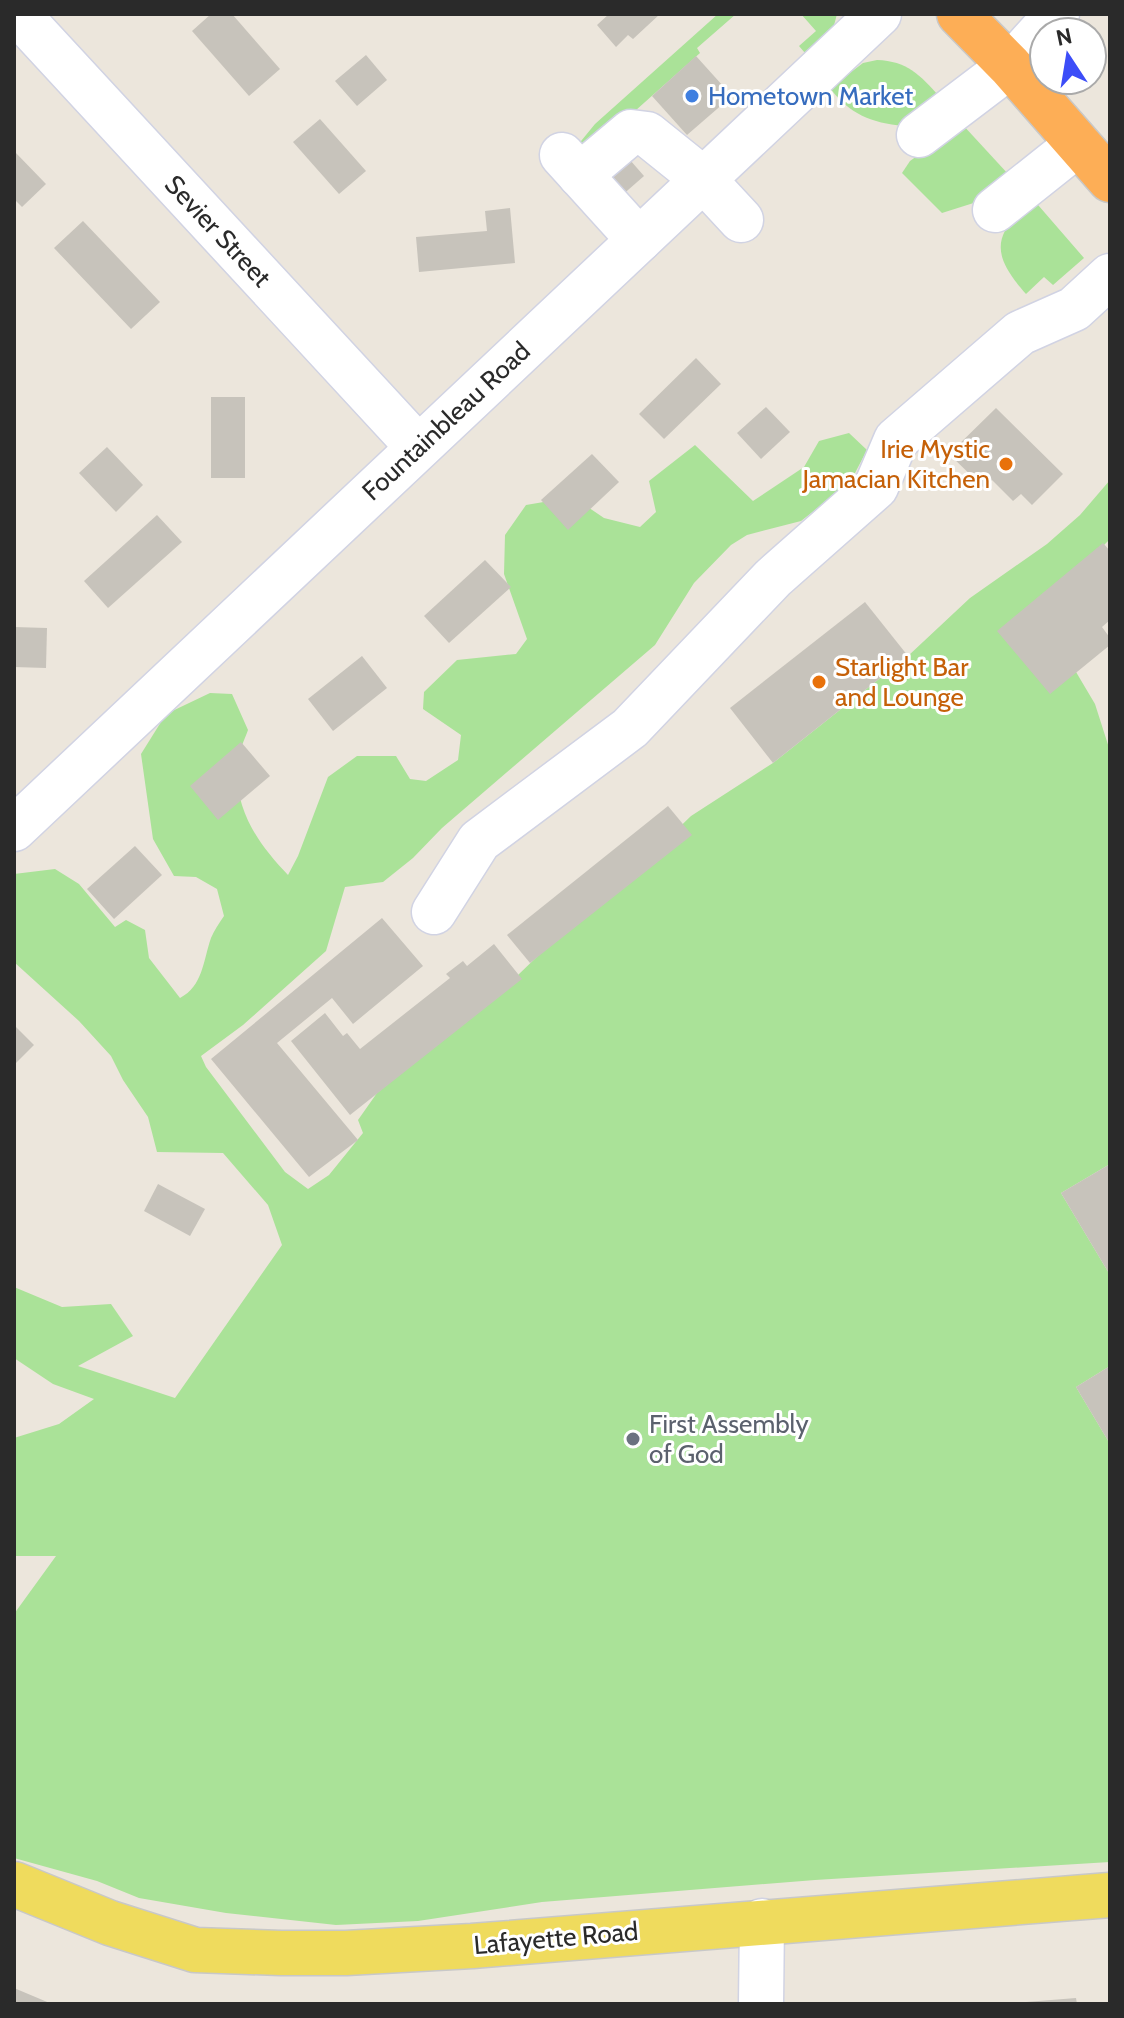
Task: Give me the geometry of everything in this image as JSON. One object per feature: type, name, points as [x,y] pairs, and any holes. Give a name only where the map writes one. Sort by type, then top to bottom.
[{"type":"highway","points":[[959,14],[1099,161]]},
{"type":"main road","name":"Lafayette Road","points":[[14,1884],[110,1923],[195,1950],[346,1953],[472,1946],[1110,1895]]},
{"type":"street","name":"Sevier Street","points":[[18,14],[418,447]]},
{"type":"street","name":"Fountainbleau Road","points":[[14,829],[879,14]]},
{"type":"street","points":[[919,135],[1010,66],[1057,14]]},
{"type":"street","points":[[639,240],[571,165],[631,132],[647,134],[703,179],[741,220]]},
{"type":"street","points":[[995,210],[1099,161]]},
{"type":"street","points":[[434,912],[479,841],[630,728],[773,578],[876,487],[896,440],[1020,333],[1074,309],[1110,276]]},
{"type":"street","points":[[761,2004],[762,1921]]},
{"type":"green space","points":[[718,14],[736,14],[697,48],[700,53],[580,160],[577,146],[595,124]]},
{"type":"green space","points":[[801,14],[837,14],[832,33],[801,68],[795,62],[805,53],[799,46],[816,31]]},
{"type":"green space","points":[[877,60],[897,63],[912,70],[939,96],[903,126],[871,120],[853,111],[830,88],[863,63]]},
{"type":"green space","points":[[962,124],[1009,175],[983,200],[942,213],[902,173],[910,161]]},
{"type":"green space","points":[[1032,198],[1084,258],[1053,285],[1044,277],[1026,294],[1006,266],[1001,244],[1010,223]]},
{"type":"green space","name":"First Assembly of God","points":[[849,433],[867,450],[844,494],[824,503],[801,521],[747,535],[731,545],[694,583],[655,645],[383,882],[345,887],[326,951],[243,1025],[201,1056],[206,1067],[285,1172],[308,1189],[329,1175],[363,1133],[358,1120],[377,1093],[518,975],[599,897],[691,816],[773,763],[908,656],[970,598],[1047,544],[1080,515],[1110,480],[1110,539],[1104,545],[1063,650],[1095,704],[1110,751],[1110,1164],[1061,1193],[1110,1275],[1110,1366],[1076,1387],[1110,1444],[1110,1862],[815,1880],[542,1902],[418,1921],[336,1925],[226,1913],[139,1898],[97,1881],[14,1858],[14,1614],[56,1556],[14,1556],[14,1438],[59,1424],[94,1399],[53,1384],[14,1358],[14,1287],[62,1307],[111,1304],[133,1336],[78,1366],[175,1398],[282,1245],[268,1205],[223,1153],[157,1152],[148,1117],[111,1056],[79,1021],[14,962],[14,874],[55,869],[79,884],[115,927],[126,920],[145,930],[149,958],[180,998],[198,980],[211,938],[224,916],[217,889],[196,877],[174,876],[153,839],[141,754],[166,714],[210,693],[232,694],[248,730],[237,762],[240,798],[259,839],[288,875],[328,777],[357,756],[396,756],[410,779],[426,781],[458,760],[461,735],[423,709],[424,692],[457,660],[516,654],[527,639],[504,574],[505,535],[526,505],[573,497],[604,518],[640,527],[656,512],[649,481],[695,445],[753,501],[804,467],[819,441]]},
{"type":"building","points":[[211,14],[232,14],[280,69],[249,96],[192,31]]},
{"type":"building","points":[[609,14],[660,14],[633,39],[628,35],[616,47],[597,25]]},
{"type":"building","points":[[366,55],[387,80],[357,106],[335,81]]},
{"type":"building","name":"Hometown Market","points":[[696,56],[732,96],[687,135],[652,96]]},
{"type":"building","points":[[320,119],[366,171],[339,194],[293,142]]},
{"type":"building","points":[[14,151],[46,184],[22,207],[14,199]]},
{"type":"building","points":[[623,152],[644,176],[620,197],[599,174]]},
{"type":"building","points":[[510,208],[515,263],[419,272],[416,237],[487,231],[485,211]]},
{"type":"building","points":[[83,221],[160,302],[131,329],[54,248]]},
{"type":"building","points":[[696,358],[721,384],[664,439],[639,414]]},
{"type":"building","points":[[211,397],[245,397],[245,478],[211,478]]},
{"type":"building","points":[[766,407],[790,432],[761,459],[737,433]]},
{"type":"building","name":"Irie Mystic Jamacian Kitchen","points":[[996,408],[1063,474],[1032,505],[1021,494],[1013,501],[992,480],[984,488],[949,454]]},
{"type":"building","points":[[107,447],[143,485],[116,512],[79,473]]},
{"type":"building","points":[[592,454],[619,482],[568,530],[541,500]]},
{"type":"building","points":[[157,515],[182,542],[108,608],[84,581]]},
{"type":"building","points":[[1103,543],[1110,551],[1110,620],[1102,627],[1110,638],[1110,645],[1050,694],[997,631]]},
{"type":"building","points":[[485,560],[511,587],[449,643],[424,616]]},
{"type":"building","name":"Starlight Bar and Lounge","points":[[865,602],[908,656],[773,763],[730,708]]},
{"type":"building","points":[[14,627],[47,628],[46,668],[14,667]]},
{"type":"building","points":[[362,656],[387,688],[333,731],[308,699]]},
{"type":"building","points":[[241,742],[270,776],[218,820],[190,786]]},
{"type":"building","points":[[668,806],[692,835],[530,963],[507,935]]},
{"type":"building","points":[[135,846],[162,875],[114,919],[87,889]]},
{"type":"building","points":[[382,918],[423,966],[353,1024],[332,998],[277,1043],[358,1140],[309,1177],[211,1059]]},
{"type":"building","points":[[494,944],[522,979],[350,1115],[291,1041],[325,1013],[343,1036],[347,1033],[360,1049],[450,978],[446,974],[463,961],[467,966]]},
{"type":"building","points":[[14,1025],[34,1045],[14,1065]]},
{"type":"building","points":[[1110,1164],[1110,1275],[1061,1193]]},
{"type":"building","points":[[158,1184],[205,1209],[190,1236],[144,1211]]},
{"type":"building","points":[[1110,1366],[1110,1444],[1076,1387]]},
{"type":"building","points":[[14,1988],[52,2004],[14,2004]]},
{"type":"building","points":[[1076,1998],[1077,2004],[1026,2004],[1026,2002]]},
{"type":"place","name":"Hometown Market","points":[[692,96]]},
{"type":"place","name":"Irie Mystic Jamacian Kitchen","points":[[1006,464]]},
{"type":"place","name":"Starlight Bar and Lounge","points":[[819,682]]},
{"type":"place","name":"First Assembly of God","points":[[633,1439]]}]
